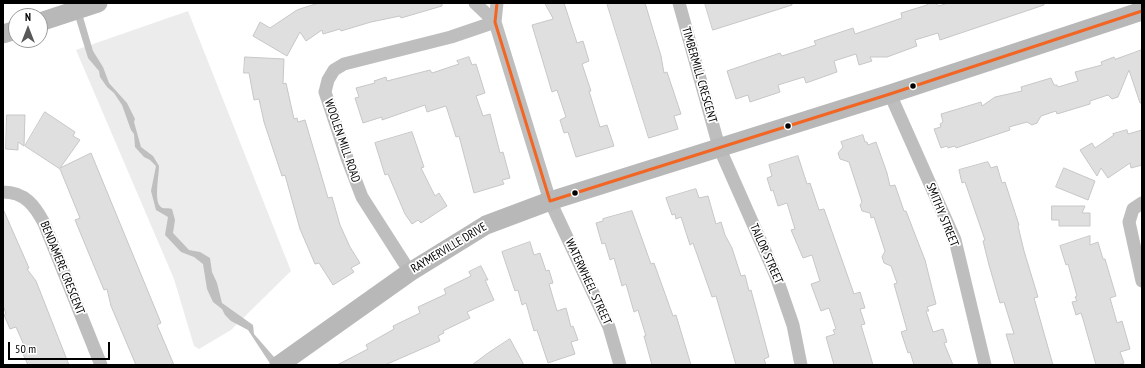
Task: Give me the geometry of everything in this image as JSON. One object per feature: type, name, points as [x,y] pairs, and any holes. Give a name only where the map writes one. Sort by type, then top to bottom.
[{"type":"street","points":[[48,19],[98,3]]},
{"type":"street","points":[[475,3],[495,22]]},
{"type":"street","points":[[495,22],[496,3]]},
{"type":"street","name":"TIMBERMILL CRESCENT","points":[[679,3],[719,148]]},
{"type":"street","name":"RAYMERVILLE DRIVE","points":[[279,365],[410,272],[486,224],[550,201],[890,94],[1142,12]]},
{"type":"street","name":"WATERWHEEL STREET","points":[[495,22],[550,201],[609,327],[620,365]]},
{"type":"street","name":"WOOLEN MILL ROAD","points":[[410,272],[362,197],[346,158],[326,92],[328,80],[334,70],[344,64],[451,38],[495,22]]},
{"type":"street","name":"SMITHY STREET","points":[[890,94],[955,240],[985,365]]},
{"type":"street","name":"TAILOR STREET","points":[[719,148],[776,276],[793,325],[801,365]]},
{"type":"street","name":"BENDAMERE CRESCENT","points":[[3,192],[14,192],[26,199],[39,214],[101,365]]},
{"type":"street","points":[[1142,203],[1133,209],[1129,222],[1142,281]]},
{"type":"shaded area","points":[[71,3],[79,3],[93,51],[103,67],[109,83],[127,103],[135,119],[134,122],[141,147],[153,156],[159,166],[157,193],[158,203],[163,208],[172,209],[175,220],[173,233],[189,250],[200,252],[210,258],[212,272],[217,283],[222,303],[253,325],[254,334],[281,365],[271,365],[248,330],[231,321],[222,309],[213,302],[207,289],[203,264],[194,257],[181,252],[165,235],[168,217],[156,210],[151,191],[156,166],[144,157],[135,147],[134,134],[131,130],[122,105],[114,93],[107,87],[100,77],[99,71],[88,58]]},
{"type":"shaded area","points":[[188,11],[291,271],[231,330],[199,349],[194,346],[174,279],[76,50]]},
{"type":"building","points":[[319,3],[442,3],[442,6],[401,18],[400,16],[371,22],[341,31],[340,29],[323,34],[322,30],[306,41],[300,32],[287,56],[253,36],[260,22],[270,28],[297,10]]},
{"type":"building","points":[[545,3],[564,3],[577,43],[583,41],[589,61],[582,64],[591,91],[589,91],[600,127],[607,125],[614,146],[576,157],[568,132],[564,133],[560,120],[566,117],[557,90],[552,92],[532,25],[553,19]]},
{"type":"building","points":[[607,3],[645,3],[661,56],[664,73],[667,72],[681,114],[674,116],[678,129],[649,138]]},
{"type":"building","points":[[705,3],[792,3],[792,5],[713,30]]},
{"type":"building","points":[[928,3],[935,3],[939,6],[948,3],[1044,3],[1044,5],[940,40],[938,33],[915,40],[917,46],[887,57],[870,57],[872,61],[859,65],[856,54],[834,61],[837,72],[806,83],[804,77],[778,85],[780,92],[750,102],[748,95],[736,99],[727,71],[780,53],[782,56],[816,45],[814,41],[853,28],[855,34],[902,18],[901,13],[927,5]]},
{"type":"building","points":[[1142,50],[1142,103],[1140,103],[1129,70],[1118,97],[1112,99],[1108,95],[1090,101],[1090,104],[1057,114],[1056,111],[1041,116],[1037,123],[1032,125],[1027,122],[1009,127],[1010,130],[956,148],[955,146],[948,148],[947,146],[941,148],[934,129],[941,127],[940,124],[943,122],[941,114],[981,102],[982,106],[995,97],[1022,91],[1021,87],[1051,78],[1054,85],[1057,85],[1058,87],[1078,81],[1075,72],[1102,65],[1101,62],[1114,57],[1115,59]]},
{"type":"building","points":[[245,57],[284,59],[283,84],[286,83],[294,119],[297,118],[298,122],[305,120],[328,198],[332,197],[340,225],[350,247],[360,263],[351,268],[354,272],[333,285],[319,263],[315,264],[300,229],[285,175],[282,176],[264,122],[259,99],[254,100],[249,73],[244,73]]},
{"type":"building","points":[[469,57],[472,65],[476,64],[485,93],[476,96],[483,116],[490,114],[500,153],[503,152],[510,178],[502,180],[504,184],[474,193],[459,136],[456,137],[446,106],[427,112],[425,105],[382,120],[382,117],[363,123],[355,98],[359,97],[356,88],[375,83],[374,81],[386,77],[387,81],[430,70],[432,73],[459,64],[457,61]]},
{"type":"building","points":[[45,112],[75,132],[73,136],[80,140],[60,168],[91,153],[161,323],[157,325],[174,365],[136,365],[111,306],[107,289],[104,290],[75,220],[80,218],[60,169],[25,146]]},
{"type":"building","points":[[7,115],[25,115],[24,146],[18,142],[18,150],[6,149]]},
{"type":"building","points":[[1127,130],[1128,134],[1142,130],[1142,165],[1131,168],[1130,163],[1108,178],[1101,168],[1097,176],[1080,150],[1092,143],[1095,148],[1114,135],[1113,134]]},
{"type":"building","points":[[412,132],[424,167],[421,168],[435,196],[439,193],[447,206],[421,223],[418,220],[412,224],[405,214],[388,174],[385,175],[375,143]]},
{"type":"building","points":[[863,135],[865,142],[867,142],[868,145],[876,142],[890,186],[895,185],[904,211],[906,211],[925,260],[936,304],[927,307],[929,311],[926,311],[933,332],[943,329],[947,342],[944,343],[953,365],[914,365],[910,352],[908,353],[901,332],[907,330],[894,284],[897,283],[891,266],[884,263],[882,257],[885,251],[874,217],[871,218],[870,213],[862,211],[860,205],[862,202],[849,162],[840,159],[838,153],[843,147],[841,142]]},
{"type":"building","points":[[798,156],[807,184],[810,183],[819,210],[824,209],[854,294],[860,292],[865,308],[860,309],[865,324],[861,325],[873,365],[834,365],[826,337],[835,334],[833,330],[836,329],[829,308],[821,311],[811,284],[820,281],[812,255],[803,258],[791,230],[795,229],[787,203],[778,206],[773,190],[771,191],[767,178],[772,176],[769,165]]},
{"type":"building","points":[[988,162],[991,168],[997,166],[1002,183],[1005,182],[1019,225],[1024,251],[1038,297],[1034,298],[1053,365],[1015,365],[1006,334],[1014,334],[1004,302],[1000,303],[983,241],[985,240],[965,182],[962,183],[959,170]]},
{"type":"building","points":[[1064,168],[1095,181],[1088,200],[1056,187]]},
{"type":"building","points":[[696,189],[699,198],[708,196],[716,224],[721,222],[725,235],[732,248],[741,276],[745,275],[749,291],[751,290],[769,357],[764,359],[766,365],[736,365],[716,296],[712,297],[693,243],[690,245],[681,217],[676,219],[675,214],[672,215],[666,198]]},
{"type":"building","points":[[1052,206],[1085,206],[1082,213],[1090,213],[1090,226],[1059,226],[1059,220],[1052,220]]},
{"type":"building","points":[[3,209],[29,268],[27,269],[36,281],[69,365],[28,365],[23,354],[27,352],[16,327],[10,329],[4,315],[6,314],[3,305]]},
{"type":"building","points":[[632,211],[651,264],[654,263],[673,316],[676,315],[691,365],[652,365],[644,336],[646,336],[638,310],[634,312],[626,284],[622,286],[614,258],[610,260],[605,243],[602,244],[596,223],[603,221],[603,219]]},
{"type":"building","points":[[1090,236],[1090,245],[1098,242],[1103,259],[1105,259],[1116,296],[1110,298],[1117,323],[1122,321],[1130,349],[1120,352],[1124,363],[1117,365],[1096,365],[1081,313],[1076,315],[1072,302],[1077,301],[1075,297],[1077,296],[1068,264],[1066,265],[1060,246]]},
{"type":"building","points":[[530,242],[534,255],[540,253],[546,271],[549,270],[553,283],[549,284],[557,311],[566,308],[571,327],[573,326],[578,340],[571,342],[575,354],[548,363],[537,330],[534,331],[526,303],[522,305],[518,290],[515,291],[502,252]]},
{"type":"building","points":[[481,266],[488,280],[485,280],[494,300],[467,312],[470,318],[443,331],[444,333],[438,336],[440,341],[385,365],[337,365],[368,349],[366,345],[394,329],[393,326],[420,313],[418,307],[446,294],[444,289],[471,276],[469,272]]},
{"type":"building","points":[[510,339],[524,365],[472,365],[488,353]]},
{"type":"transit line","points":[[497,3],[495,22],[550,201],[890,94],[1142,11]]}]
